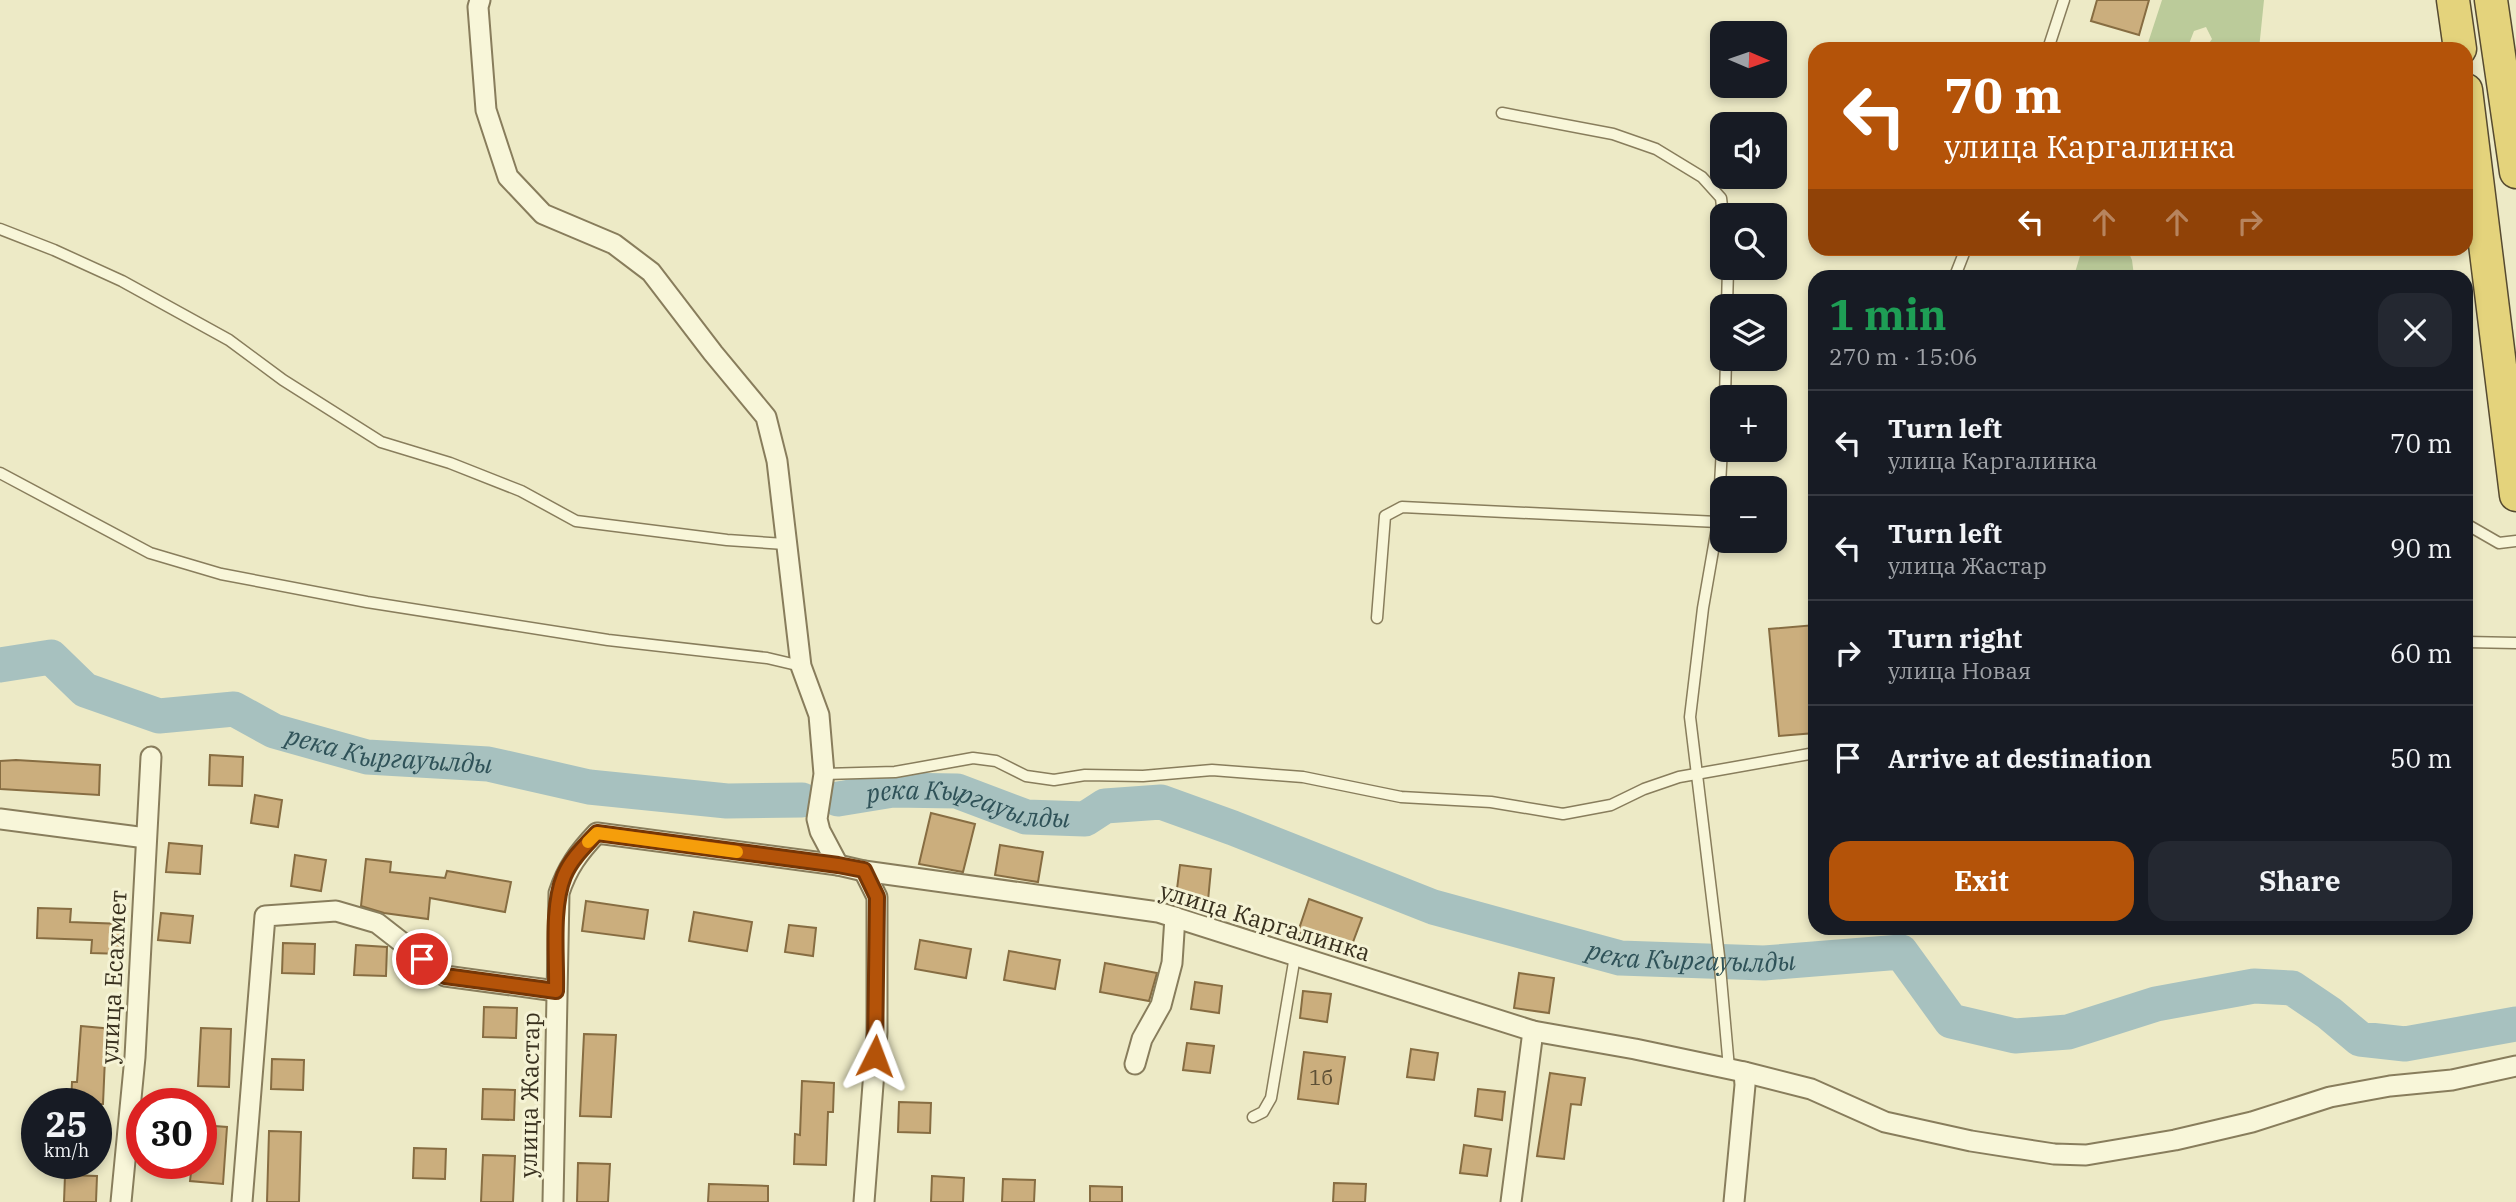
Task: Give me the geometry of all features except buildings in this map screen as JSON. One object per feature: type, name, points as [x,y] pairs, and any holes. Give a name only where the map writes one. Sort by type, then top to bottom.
[{"type":"highway","points":[[2453,0],[2459,42]]},
{"type":"highway","points":[[2491,0],[2516,172]]},
{"type":"highway","points":[[2473,147],[2516,495]]},
{"type":"street","points":[[480,0],[478,7],[486,110],[508,177],[543,214],[614,244],[651,272],[766,417],[777,461],[800,666],[819,715],[824,774],[817,819],[820,831],[838,865]]},
{"type":"street","name":"улица Есахмет","points":[[121,1202],[135,1057],[150,757]]},
{"type":"street","points":[[0,819],[146,838]]},
{"type":"street","name":"улица Каргалинка","points":[[597,833],[1158,912],[1533,1031],[1737,1070],[1811,1089],[1885,1122],[1971,1142],[2054,1154],[2086,1155],[2175,1140],[2252,1122],[2330,1097],[2390,1086],[2452,1080],[2516,1066]]},
{"type":"street","name":"улица Жастар","points":[[553,1202],[559,893],[565,874],[578,853],[597,833]]},
{"type":"street","points":[[864,870],[877,897],[877,1032],[864,1202]]},
{"type":"street","points":[[242,1202],[265,916],[336,911],[377,923],[445,976],[556,991]]},
{"type":"street","points":[[1135,1064],[1142,1039],[1161,1005],[1169,974],[1175,918]]},
{"type":"street","points":[[1511,1202],[1533,1031]]},
{"type":"street","points":[[1734,1202],[1745,1084],[1737,1070]]},
{"type":"lane","points":[[2050,42],[2064,0]]},
{"type":"lane","points":[[1502,113],[1613,134],[1656,149],[1702,177],[1720,198],[1721,203]]},
{"type":"lane","points":[[0,229],[122,281],[229,340],[283,380],[381,442],[450,463],[521,491],[576,521],[727,540],[785,544]]},
{"type":"lane","points":[[0,473],[150,553],[221,574],[421,611],[608,640],[783,660],[800,666]]},
{"type":"lane","points":[[1377,618],[1385,516],[1402,507],[1710,522]]},
{"type":"lane","points":[[2473,528],[2499,543],[2516,541]]},
{"type":"lane","points":[[1713,553],[1690,717],[1720,971],[1737,1070]]},
{"type":"lane","points":[[2473,642],[2516,643]]},
{"type":"lane","points":[[824,774],[895,772],[973,758],[996,761],[1026,776],[1054,780],[1085,775],[1143,776],[1212,770],[1303,777],[1401,797],[1491,802],[1563,814],[1611,805],[1644,789],[1696,774],[1808,754]]},
{"type":"lane","points":[[1253,1117],[1263,1112],[1271,1098],[1295,956]]},
{"type":"green space","points":[[2162,0],[2264,0],[2260,42],[2210,42],[2212,39],[2206,27],[2194,31],[2190,42],[2148,42]]},
{"type":"green space","points":[[2080,256],[2130,256],[2133,270],[2076,270]]},
{"type":"waterway","name":"река Кыргауылды","points":[[0,665],[51,657],[85,690],[159,716],[234,709],[274,731],[367,757],[488,764],[589,787],[727,801],[802,800]]},
{"type":"waterway","name":"река Кыргауылды","points":[[838,799],[893,790],[957,791],[1026,817],[1085,819],[1105,806],[1161,802],[1433,907],[1620,958],[1764,963],[1901,952],[1951,1021],[2015,1036],[2068,1032],[2156,1004],[2254,986],[2292,988],[2329,1013],[2360,1039],[2405,1044],[2516,1024]]},
{"type":"slow traffic","points":[[588,842],[597,833],[737,852]]},
{"type":"route","points":[[422,959],[445,976],[556,991],[559,893],[565,874],[578,853],[597,833],[864,870],[877,897],[875,1056]]}]
